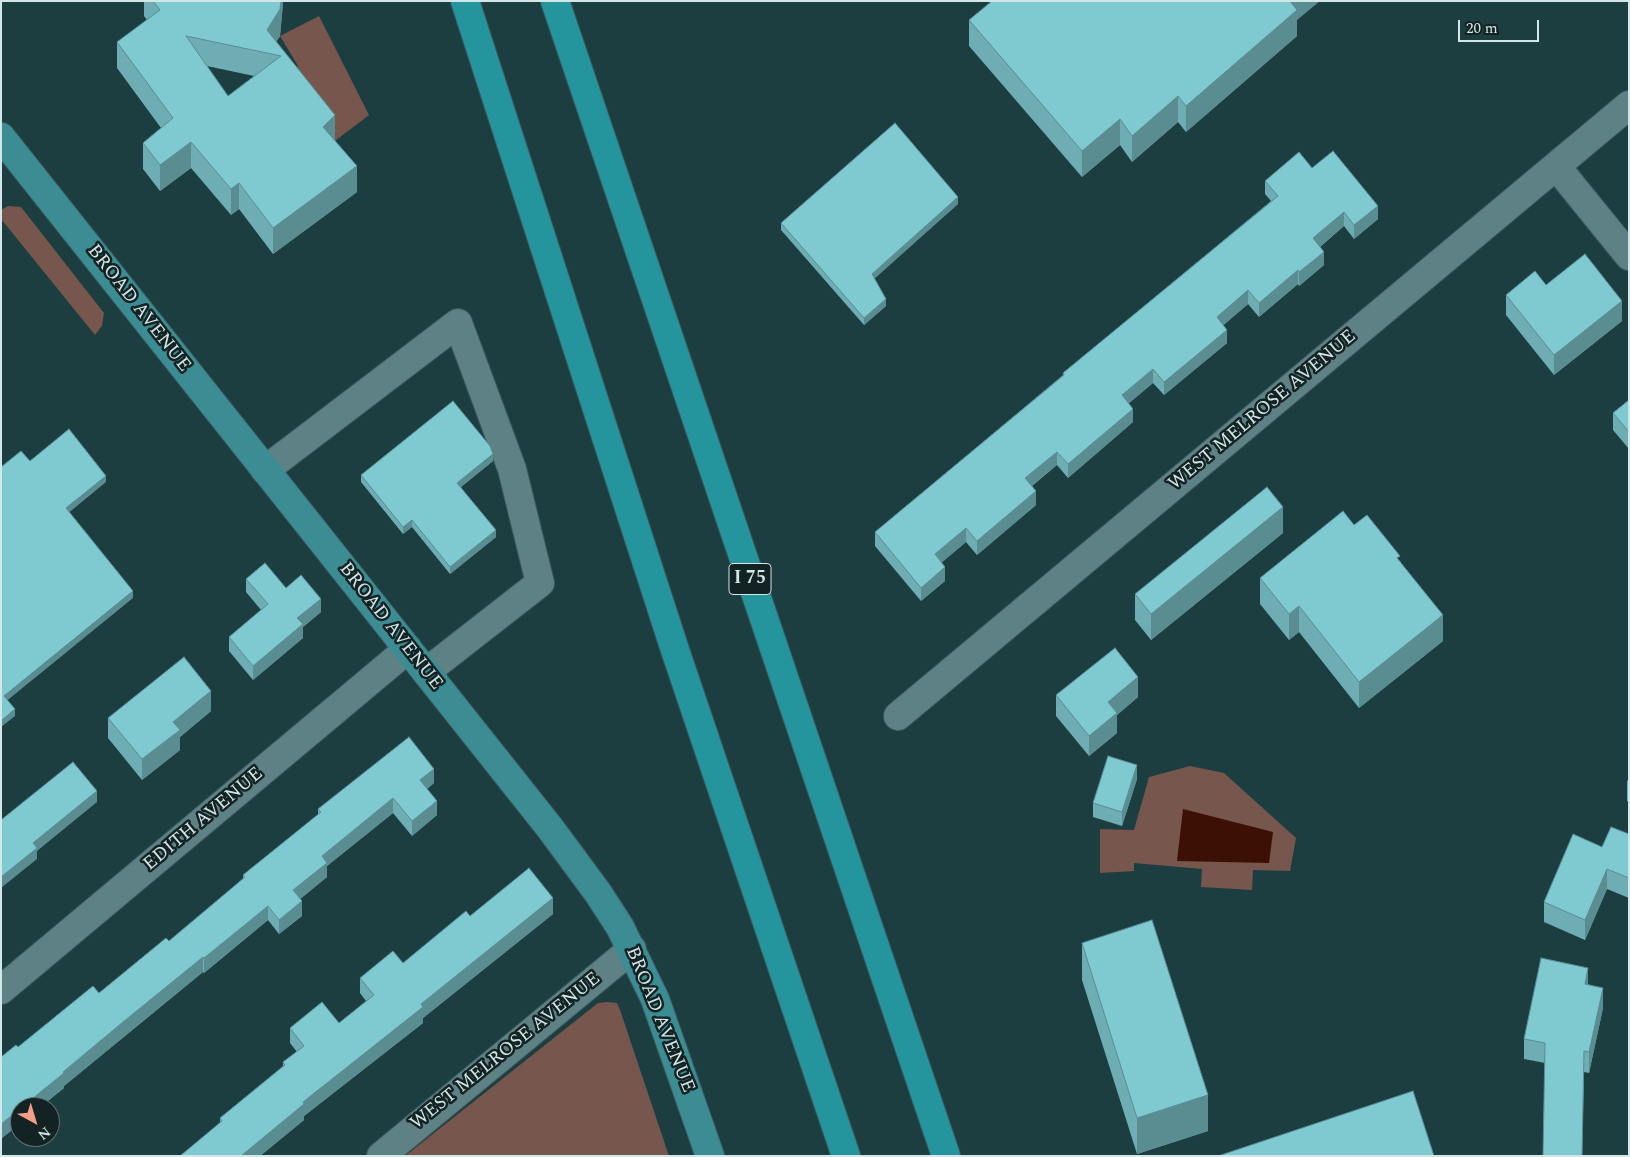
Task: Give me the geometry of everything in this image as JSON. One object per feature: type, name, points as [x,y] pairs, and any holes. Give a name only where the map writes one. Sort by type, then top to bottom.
[{"type":"highway","points":[[465,1],[674,646],[846,1156]]},
{"type":"highway","name":"I 75","points":[[555,1],[946,1156]]},
{"type":"main road","name":"BROAD AVENUE","points":[[1,137],[550,828],[598,893],[632,949],[655,999],[710,1156]]},
{"type":"street","name":"WEST MELROSE AVENUE","points":[[898,716],[1629,105]]},
{"type":"street","points":[[1556,166],[1629,256]]},
{"type":"street","points":[[265,470],[458,323],[512,469],[540,582],[426,672]]},
{"type":"street","name":"EDITH AVENUE","points":[[1,990],[408,649]]},
{"type":"street","name":"WEST MELROSE AVENUE","points":[[381,1156],[632,949]]},
{"type":"shaded area","points":[[319,16],[369,115],[335,141],[285,79],[298,66],[280,36]]},
{"type":"shaded area","points":[[8,206],[21,207],[104,313],[102,326],[95,335],[1,219],[1,210]]},
{"type":"shaded area","points":[[1190,766],[1224,773],[1296,838],[1290,871],[1253,870],[1252,890],[1201,887],[1202,869],[1134,863],[1134,871],[1100,873],[1100,829],[1134,830],[1149,777]]},
{"type":"shaded area","points":[[1183,809],[1273,832],[1269,863],[1177,861]]},
{"type":"shaded area","points":[[598,1003],[617,1003],[620,1010],[669,1156],[405,1156]]},
{"type":"building","points":[[153,1],[281,1],[280,9],[267,30],[335,115],[323,127],[357,166],[273,228],[239,183],[231,189],[191,142],[160,165],[143,143],[173,118],[117,42],[160,10]],"holes":[[[186,36],[281,56],[228,96]]]},
{"type":"building","points":[[992,1],[1290,1],[1297,10],[1186,106],[1178,96],[1132,136],[1120,119],[1082,151],[969,20]]},
{"type":"building","points":[[895,123],[958,197],[872,274],[886,299],[864,318],[781,223]]},
{"type":"building","points":[[1333,151],[1378,206],[1354,225],[1344,212],[1313,238],[1324,252],[1299,272],[1298,270],[1259,303],[1248,290],[1217,317],[1227,330],[1164,382],[1153,369],[1122,395],[1133,409],[1068,464],[1057,452],[1025,478],[1036,491],[977,541],[966,528],[935,554],[945,567],[921,588],[875,532],[1064,375],[1063,373],[1278,196],[1265,181],[1299,152],[1312,168]]},
{"type":"building","points":[[1585,254],[1622,301],[1554,355],[1506,295],[1535,271],[1546,285]]},
{"type":"building","points":[[1629,400],[1629,432],[1613,413]]},
{"type":"building","points":[[453,401],[490,446],[493,454],[457,483],[496,530],[450,567],[412,520],[403,527],[361,475]]},
{"type":"building","points":[[69,429],[106,476],[66,508],[133,591],[4,696],[15,709],[1,721],[1,467],[21,451],[30,461]]},
{"type":"building","points":[[1267,487],[1283,507],[1151,614],[1135,594]]},
{"type":"building","points":[[1343,511],[1354,525],[1367,515],[1400,556],[1397,558],[1443,615],[1359,682],[1299,606],[1289,614],[1260,578]]},
{"type":"building","points":[[265,563],[286,588],[301,575],[321,599],[297,618],[303,624],[253,666],[229,637],[268,604],[246,579]]},
{"type":"building","points":[[1115,648],[1138,677],[1108,702],[1117,713],[1089,736],[1056,695]]},
{"type":"building","points":[[184,657],[211,691],[173,722],[180,730],[142,759],[108,718]]},
{"type":"building","points":[[409,737],[434,769],[420,780],[437,801],[412,821],[393,798],[322,856],[327,863],[293,890],[302,901],[279,920],[268,906],[123,1022],[34,1097],[10,1097],[10,1117],[1,1124],[1,1057],[16,1045],[18,1047],[93,986],[99,993],[166,938],[169,941],[245,877],[243,875],[321,812],[318,809]]},
{"type":"building","points":[[1108,756],[1137,765],[1122,812],[1093,803]]},
{"type":"building","points":[[73,762],[97,791],[33,843],[37,848],[1,877],[1,820]]},
{"type":"building","points":[[1611,827],[1629,834],[1629,878],[1607,869],[1585,920],[1544,902],[1573,834],[1602,847]]},
{"type":"building","points":[[529,868],[553,898],[421,1004],[423,1007],[303,1102],[304,1104],[241,1156],[180,1156],[222,1121],[220,1118],[285,1065],[283,1062],[304,1046],[290,1028],[322,1002],[339,1023],[374,995],[360,978],[393,951],[403,963],[466,911],[470,916]]},
{"type":"building","points":[[1152,920],[1208,1095],[1137,1118],[1082,943]]},
{"type":"building","points":[[1541,958],[1588,968],[1585,984],[1603,988],[1589,1052],[1584,1051],[1582,1156],[1543,1156],[1545,1043],[1524,1039]]},
{"type":"building","points":[[1413,1091],[1434,1156],[1218,1156]]}]
